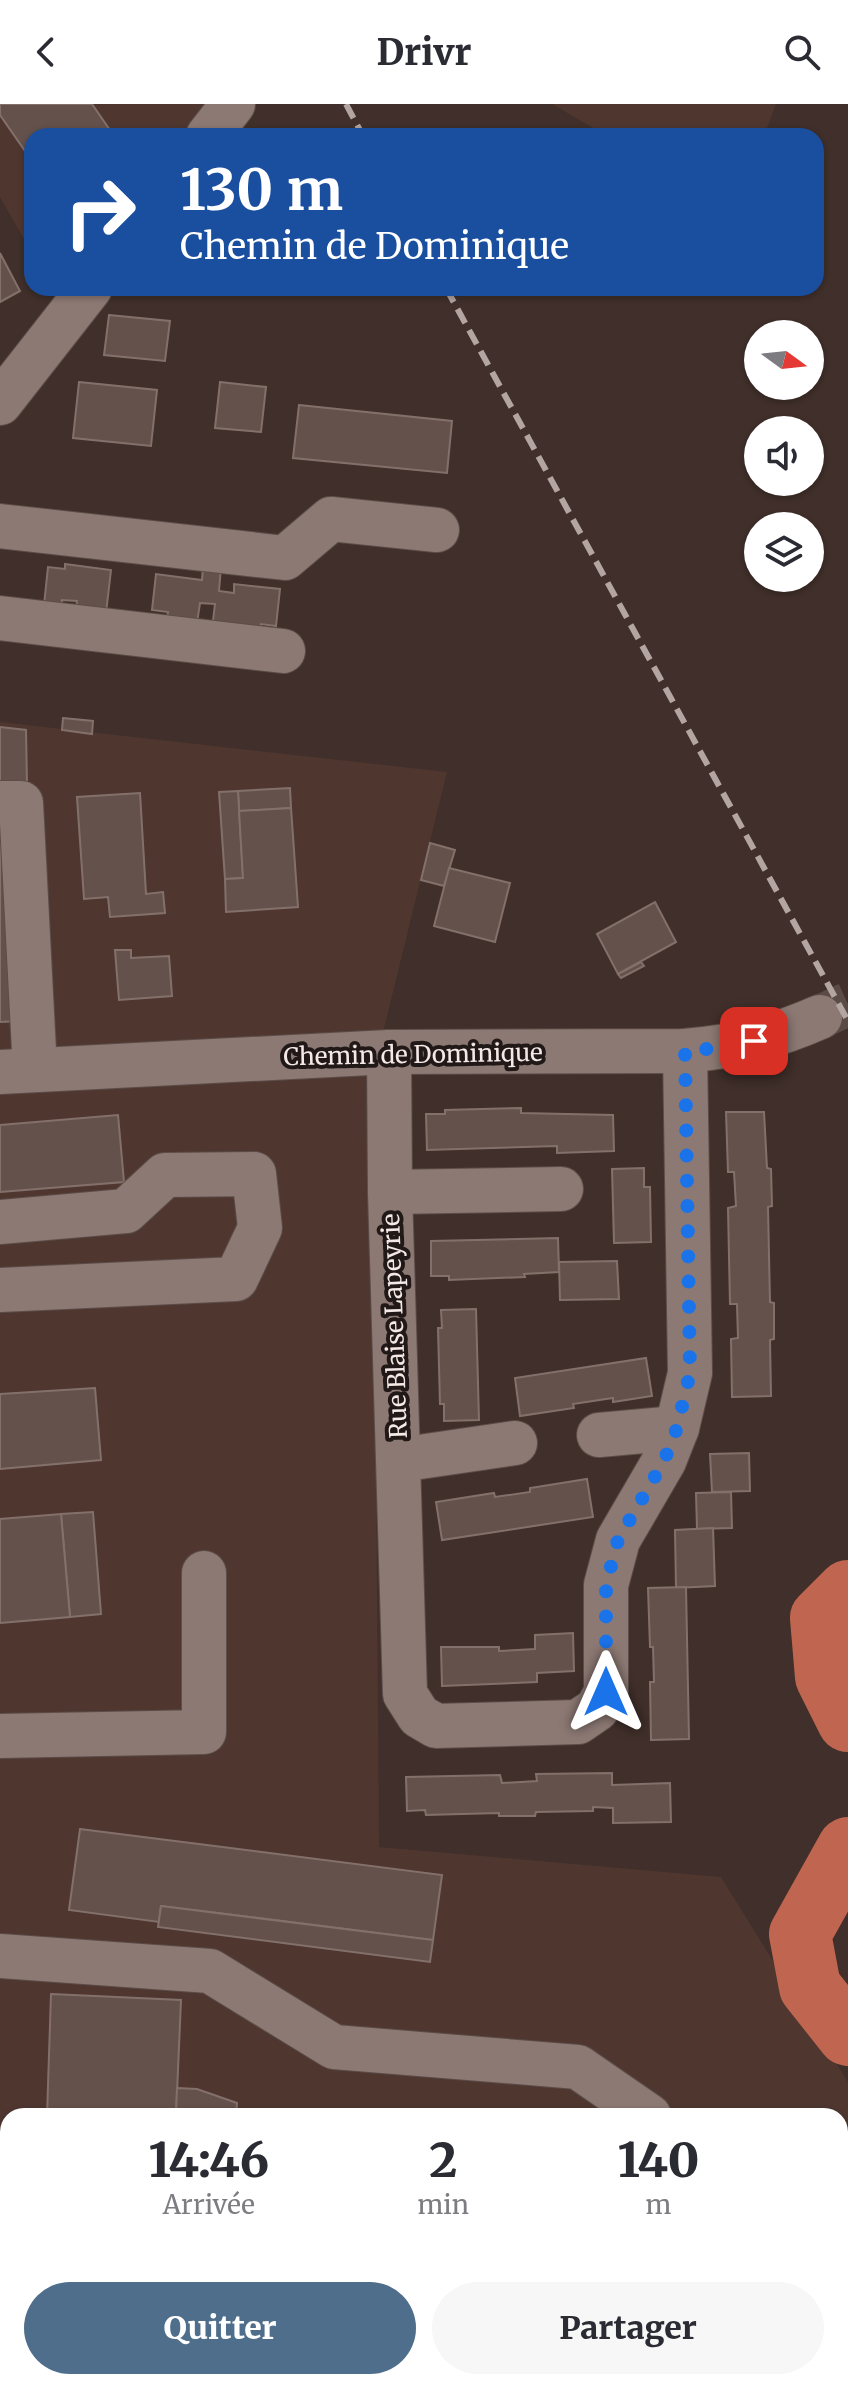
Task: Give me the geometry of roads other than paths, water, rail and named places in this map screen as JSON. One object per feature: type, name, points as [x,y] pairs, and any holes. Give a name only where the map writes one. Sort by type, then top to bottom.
[{"type":"street","points":[[214,128],[233,104]]},
{"type":"street","points":[[0,403],[84,296]]},
{"type":"street","points":[[0,526],[285,558],[331,519],[437,530]]},
{"type":"street","points":[[0,618],[283,651]]},
{"type":"street","points":[[0,803],[21,803],[18,1071]]},
{"type":"street","name":"Chemin de Dominique","points":[[18,1071],[389,1052],[685,1051],[730,1047],[778,1035],[820,1017]]},
{"type":"street","name":"Rue Blaise Lapeyrie","points":[[389,1052],[390,1192],[405,1694],[419,1716],[436,1726],[578,1722],[597,1709],[606,1692],[606,1585],[618,1540],[664,1461],[677,1428],[690,1373],[685,1051]]},
{"type":"street","points":[[0,1222],[126,1211],[165,1175],[254,1174],[260,1228],[236,1279],[0,1290]]},
{"type":"street","name":"Rue Blaise Lapeyrie","points":[[390,1192],[561,1189]]},
{"type":"street","points":[[599,1435],[677,1428]]},
{"type":"street","name":"Rue Blaise Lapeyrie","points":[[399,1460],[515,1443]]},
{"type":"street","points":[[0,1736],[204,1732],[204,1573]]},
{"type":"street","points":[[0,1956],[210,1971],[334,2047],[578,2067],[637,2108]]},
{"type":"waterway","points":[[848,1591],[821,1618],[826,1677],[848,1721]]},
{"type":"waterway","points":[[848,1848],[800,1934],[810,1987],[848,2035]]},
{"type":"tunnel","points":[[820,1017],[848,1004]]},
{"type":"railway","points":[[346,104],[359,128]]},
{"type":"railway","points":[[450,296],[848,1021]]}]
